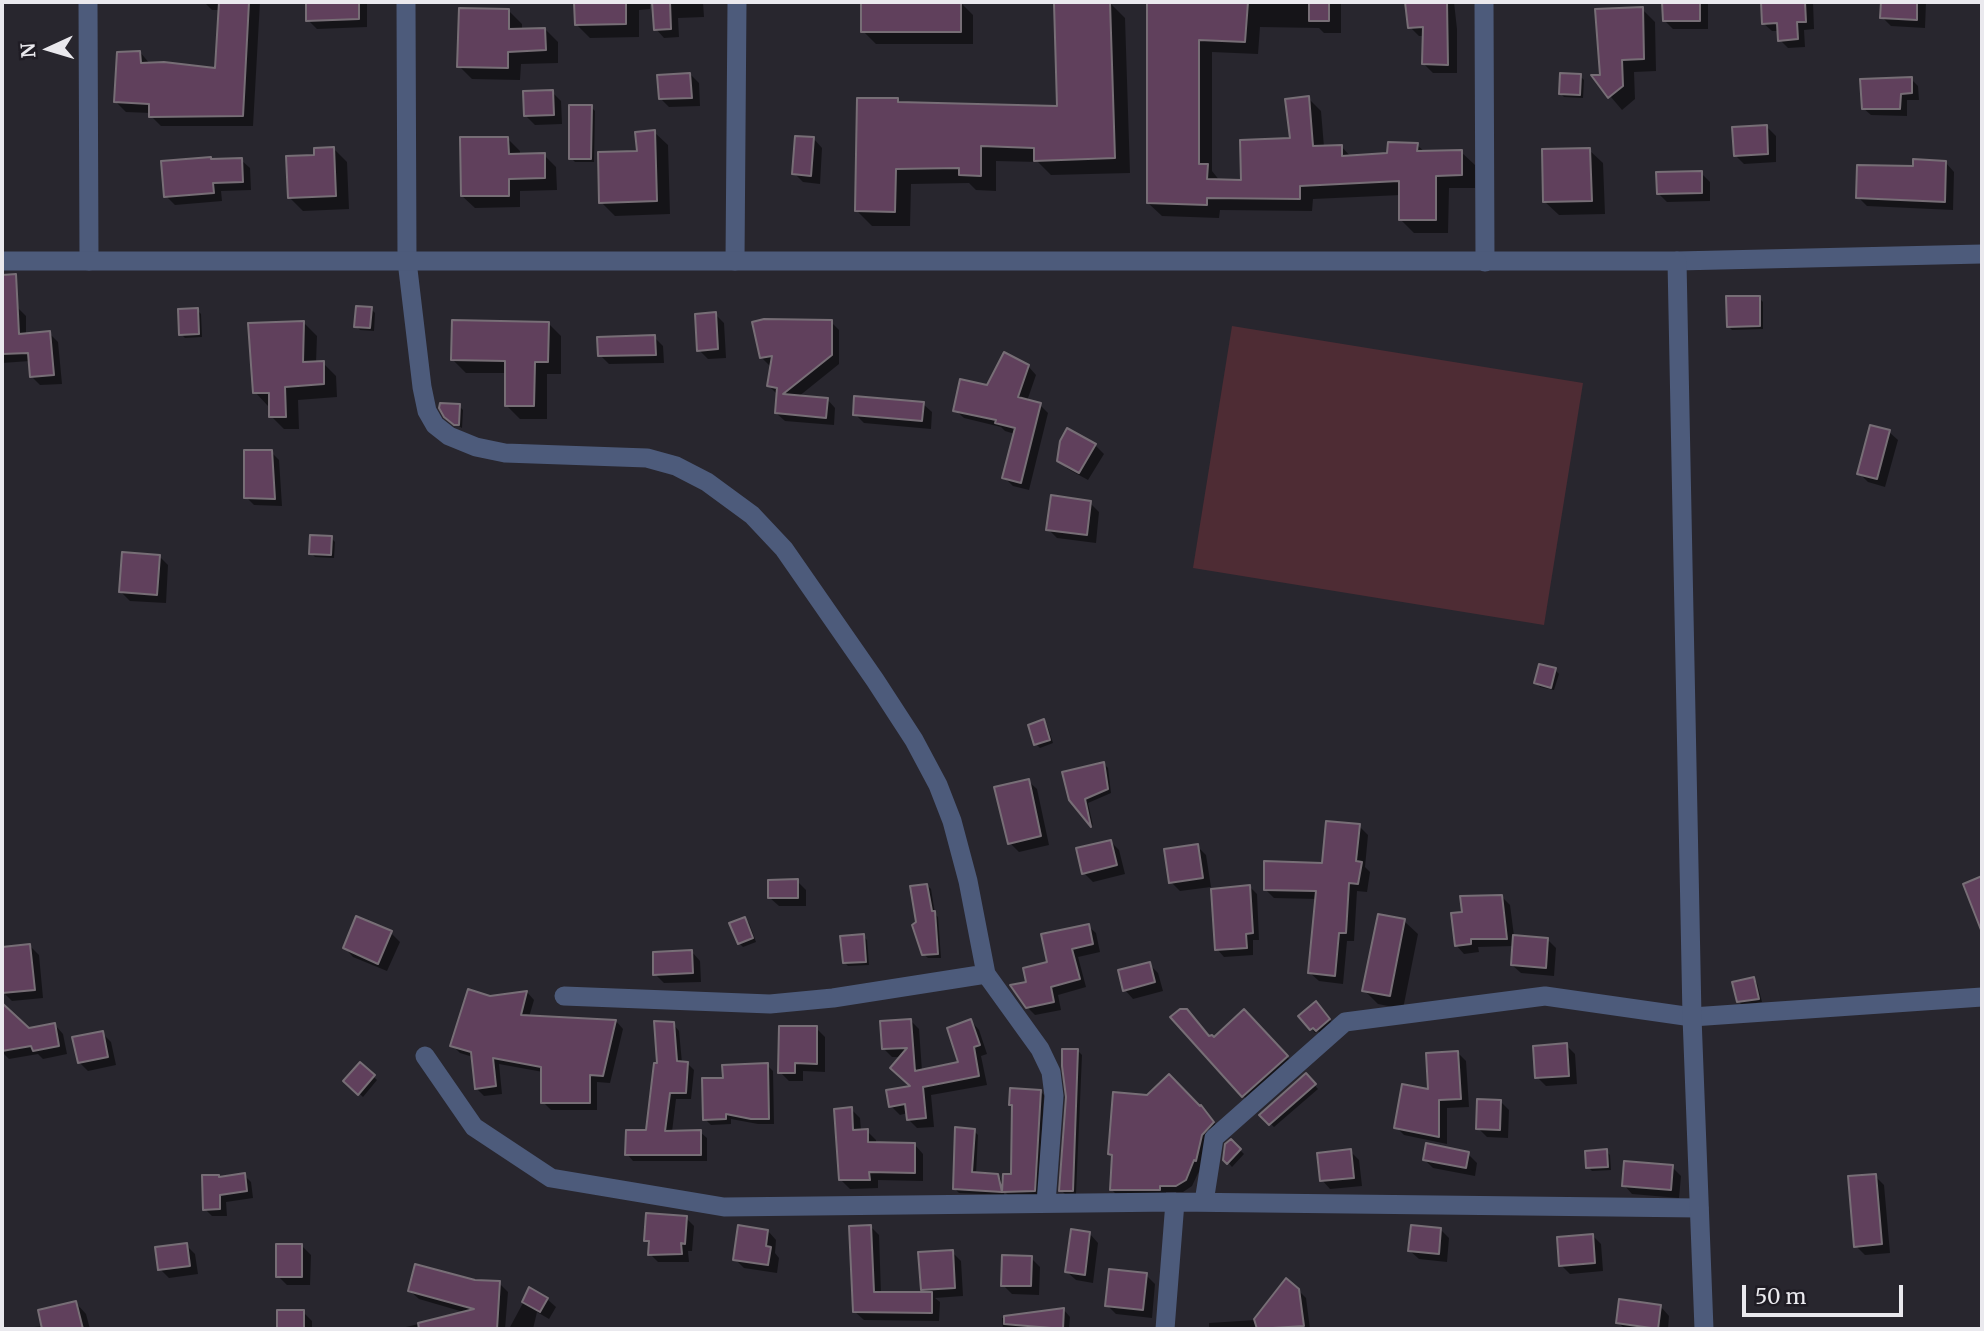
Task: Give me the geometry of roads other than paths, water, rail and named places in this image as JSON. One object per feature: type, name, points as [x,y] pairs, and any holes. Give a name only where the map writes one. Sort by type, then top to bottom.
[{"type":"street","points":[[88,2],[89,261]]},
{"type":"street","points":[[406,2],[407,261],[427,411],[442,431],[476,447],[505,453],[646,458],[676,466],[707,482],[752,515],[784,549],[876,680],[915,740],[938,785],[952,821],[968,881],[986,974],[1040,1049],[1052,1072],[1054,1096],[1046,1203]]},
{"type":"street","points":[[735,261],[737,2]]},
{"type":"street","points":[[1484,2],[1485,262]]},
{"type":"street","points":[[2,261],[1485,262],[1982,254]]},
{"type":"street","points":[[1677,261],[1692,1017],[1704,1329]]},
{"type":"street","points":[[564,996],[770,1004],[833,998],[986,974]]},
{"type":"street","points":[[1204,1202],[1214,1138],[1345,1021],[1545,996],[1692,1017],[1982,998]]},
{"type":"street","points":[[425,1056],[474,1127],[551,1178],[724,1207],[1204,1202],[1699,1208]]},
{"type":"street","points":[[1166,1329],[1175,1202]]}]
